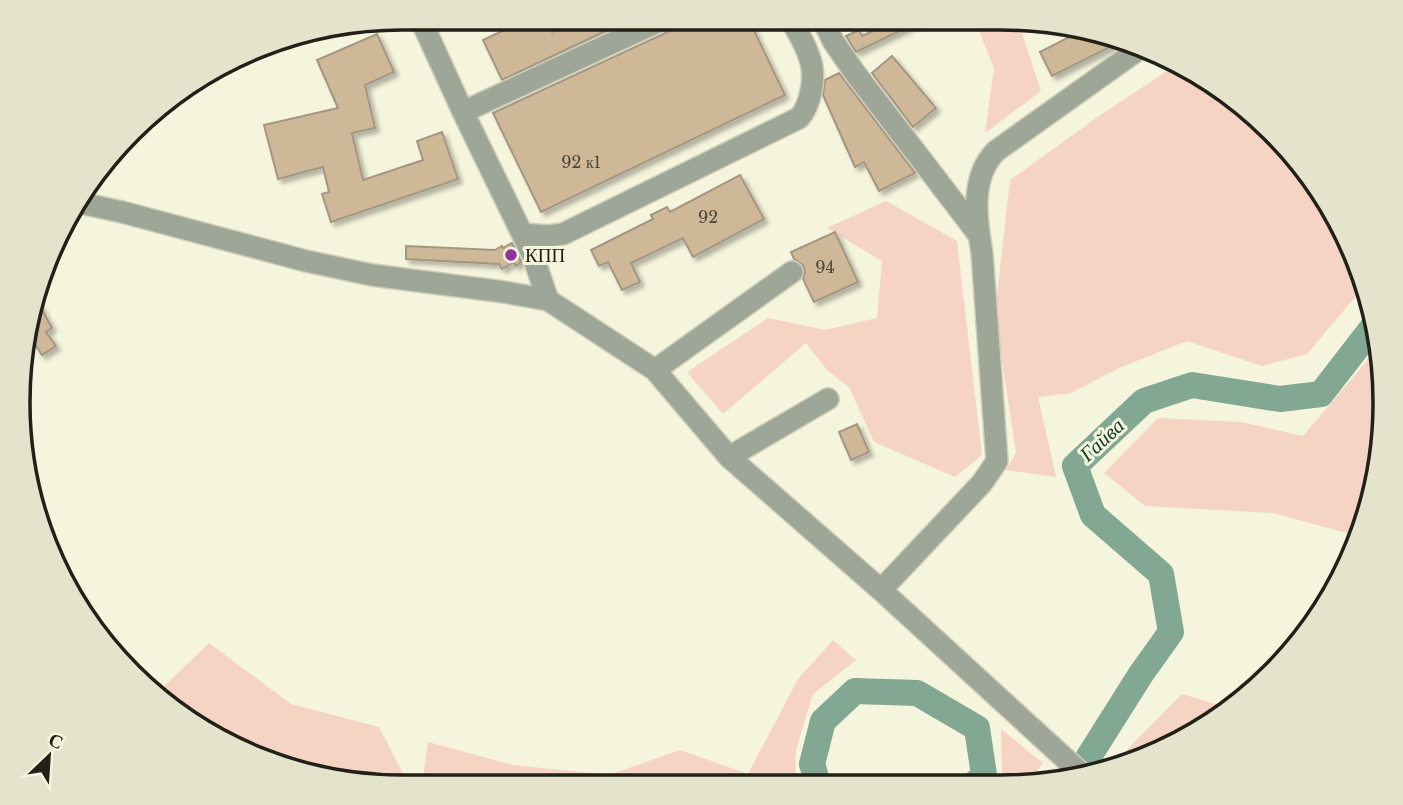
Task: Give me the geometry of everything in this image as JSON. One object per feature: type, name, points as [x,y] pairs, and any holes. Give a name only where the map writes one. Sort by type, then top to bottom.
[{"type":"street","points":[[425,30],[533,256],[548,300]]},
{"type":"street","points":[[463,112],[640,30]]},
{"type":"street","points":[[523,234],[548,236],[563,233],[799,118],[808,104],[813,68],[796,30]]},
{"type":"street","points":[[828,30],[855,73],[979,235]]},
{"type":"street","points":[[881,590],[982,483],[998,461],[977,198],[987,160],[1132,54]]},
{"type":"street","points":[[87,204],[332,267],[548,300],[655,370],[729,457],[881,590],[1075,768]]},
{"type":"street","points":[[655,370],[792,272]]},
{"type":"street","points":[[729,457],[828,400]]},
{"type":"shaded area","points":[[979,30],[1021,31],[1041,91],[985,133],[994,68]]},
{"type":"shaded area","points":[[1169,70],[1208,93],[1246,122],[1296,176],[1335,238],[1357,295],[1307,354],[1262,366],[1187,341],[1119,368],[1071,393],[1038,397],[1056,477],[1006,470],[1016,453],[995,314],[1010,180]]},
{"type":"shaded area","points":[[886,201],[957,241],[982,455],[955,477],[874,442],[849,387],[827,370],[806,343],[723,414],[687,372],[768,318],[825,330],[877,318],[882,261],[827,228]]},
{"type":"shaded area","points":[[1370,357],[1373,402],[1370,451],[1361,499],[1349,534],[1273,513],[1145,506],[1104,473],[1158,418],[1241,422],[1303,436]]},
{"type":"shaded area","points":[[833,640],[856,660],[813,694],[796,750],[795,775],[609,775],[680,750],[748,774],[798,679]]},
{"type":"shaded area","points":[[209,643],[291,704],[379,727],[404,775],[330,768],[306,763],[260,747],[216,725],[163,688]]},
{"type":"shaded area","points":[[1182,694],[1218,705],[1165,737],[1123,754]]},
{"type":"shaded area","points":[[1001,729],[1043,763],[1035,773],[1002,775]]},
{"type":"shaded area","points":[[428,742],[513,765],[609,775],[424,775]]},
{"type":"building","points":[[504,30],[608,30],[502,80],[483,40]]},
{"type":"building","points":[[672,30],[754,30],[785,95],[541,212],[493,113]]},
{"type":"building","points":[[859,30],[862,36],[875,30],[902,30],[856,52],[846,36]]},
{"type":"building","points":[[377,34],[394,72],[365,85],[375,128],[352,133],[363,180],[423,160],[417,141],[442,132],[458,179],[331,222],[322,194],[329,192],[323,167],[278,179],[264,125],[338,108],[317,60]]},
{"type":"building","points":[[1070,37],[1111,47],[1052,76],[1040,52]]},
{"type":"building","points":[[892,56],[936,108],[913,127],[872,73]]},
{"type":"building","points":[[839,73],[915,173],[879,191],[864,162],[855,167],[823,95],[825,80]]},
{"type":"building","points":[[740,175],[764,219],[693,257],[683,238],[631,263],[640,282],[622,290],[608,262],[599,266],[591,250],[653,219],[651,215],[667,207],[670,212]]},
{"type":"building","points":[[835,232],[858,282],[814,302],[803,279],[803,265],[794,259],[791,252]]},
{"type":"building","points":[[512,243],[521,262],[516,266],[514,262],[502,269],[499,264],[406,259],[406,246],[495,250]]},
{"type":"building","points":[[41,309],[52,328],[46,332],[56,346],[42,355],[35,344]]},
{"type":"building","points":[[857,424],[869,452],[851,460],[839,432]]},
{"type":"waterway","name":"Гайва","points":[[1083,766],[1171,632],[1161,574],[1093,515],[1075,466],[1144,401],[1192,385],[1280,399],[1321,394],[1367,335]]},
{"type":"waterway","name":"Гайва","points":[[815,775],[812,764],[823,721],[855,691],[917,693],[977,728],[984,775]]},
{"type":"place","name":"КПП","points":[[511,255]]}]
